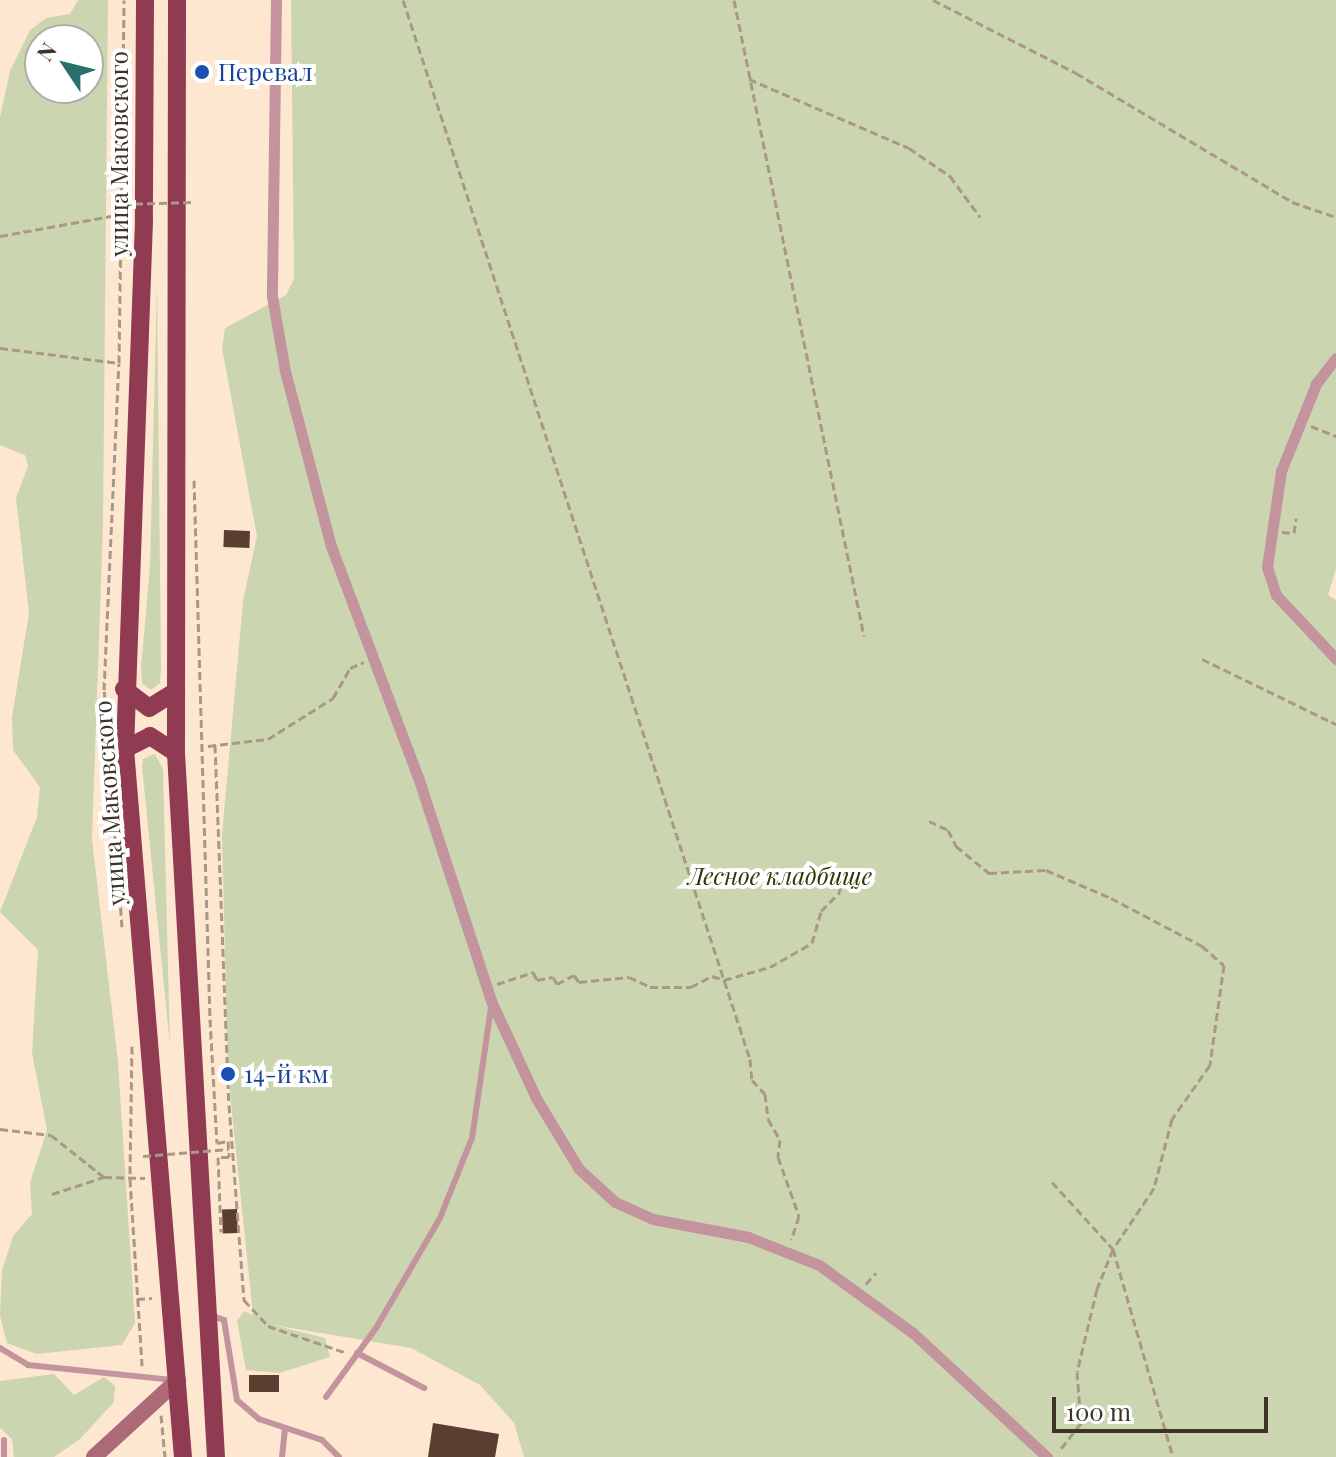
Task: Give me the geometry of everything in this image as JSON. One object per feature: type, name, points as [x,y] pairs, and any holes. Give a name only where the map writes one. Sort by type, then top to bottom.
[{"type":"highway","name":"улица Маковского","points":[[145,0],[140,366],[124,689],[125,749],[183,1457]]},
{"type":"highway","points":[[177,0],[176,753],[216,1457]]},
{"type":"highway","points":[[124,689],[149,708],[176,691]]},
{"type":"highway","points":[[125,749],[150,736],[176,753]]},
{"type":"main road","points":[[94,1457],[178,1380]]},
{"type":"street","points":[[276,0],[272,296],[307,459],[372,658],[492,1003],[536,1098],[579,1169],[615,1202],[653,1219],[787,1249],[913,1333],[1047,1457]]},
{"type":"street","points":[[1336,358],[1300,422],[1281,471],[1267,567],[1276,595],[1336,659]]},
{"type":"lane","points":[[326,1397],[357,1354],[440,1218],[472,1138],[492,1003]]},
{"type":"lane","points":[[207,1313],[224,1320],[237,1400],[259,1419],[322,1440],[338,1456]]},
{"type":"lane","points":[[0,1348],[28,1365],[143,1374],[178,1380]]},
{"type":"lane","points":[[357,1354],[424,1388]]},
{"type":"lane","points":[[282,1457],[285,1428]]},
{"type":"lane","points":[[4,1440],[4,1457]]},
{"type":"path","points":[[124,0],[123,204],[194,202]]},
{"type":"path","points":[[403,0],[799,1216],[787,1249]]},
{"type":"path","points":[[734,0],[864,636]]},
{"type":"path","points":[[933,0],[1076,73],[1292,202],[1336,217]]},
{"type":"path","points":[[749,79],[909,148],[950,176],[980,217]]},
{"type":"path","points":[[0,236],[123,214]]},
{"type":"path","points":[[0,348],[119,363]]},
{"type":"path","points":[[1300,422],[1336,436]]},
{"type":"path","points":[[1270,531],[1294,533],[1296,518]]},
{"type":"path","points":[[208,746],[268,739],[333,698],[350,668],[372,658]]},
{"type":"path","points":[[1202,659],[1336,724]]},
{"type":"path","points":[[199,662],[217,1143],[228,1141],[229,1149],[229,1157],[223,1157]]},
{"type":"path","points":[[215,745],[217,861],[244,1300],[268,1326],[357,1354]]},
{"type":"path","points":[[929,821],[948,830],[956,846],[989,873],[1046,870],[1175,932],[1224,965],[1210,1065],[1172,1119],[1154,1188],[1113,1249],[1079,1362],[1081,1423],[1053,1457]]},
{"type":"path","points":[[487,989],[533,972],[537,980],[553,977],[557,984],[574,975],[579,982],[629,977],[669,989],[691,987],[712,976],[724,980],[785,962],[812,943],[821,911],[840,892],[839,877]]},
{"type":"path","points":[[0,1129],[51,1135],[104,1177]]},
{"type":"path","points":[[143,1156],[229,1149]]},
{"type":"path","points":[[52,1194],[104,1177],[145,1178]]},
{"type":"path","points":[[130,1179],[143,1374]]},
{"type":"path","points":[[1052,1182],[1113,1249],[1173,1457]]},
{"type":"path","points":[[137,1299],[152,1298]]},
{"type":"path","points":[[161,1397],[165,1457]]},
{"type":"green space","points":[[78,0],[108,0],[103,525],[92,839],[118,1062],[135,1323],[122,1345],[37,1354],[7,1343],[0,1316],[2,1271],[13,1236],[32,1214],[30,1183],[47,1130],[32,1053],[38,950],[0,912],[37,817],[40,787],[13,750],[12,717],[29,613],[16,498],[28,466],[25,455],[0,445],[0,117],[10,71],[24,42],[24,104],[104,104],[104,24],[38,24],[46,18],[70,14]]},
{"type":"green space","name":"Лесное кладбище","points":[[291,0],[1336,0],[1336,569],[1328,595],[1336,600],[1336,1457],[524,1457],[514,1423],[480,1385],[411,1348],[273,1325],[325,1338],[330,1357],[279,1373],[246,1370],[237,1321],[244,1311],[253,1315],[228,1074],[222,835],[243,601],[257,536],[222,348],[225,328],[286,295],[294,279]]},
{"type":"green space","points":[[157,283],[161,668],[160,683],[151,690],[142,683],[141,667],[150,567]]},
{"type":"green space","points":[[155,754],[163,769],[170,1046],[142,767],[143,759]]},
{"type":"green space","points":[[54,1374],[74,1395],[104,1377],[115,1386],[114,1402],[80,1439],[54,1457],[14,1457],[12,1439],[0,1428],[0,1381]]},
{"type":"building","points":[[224,530],[250,531],[249,548],[223,547]]},
{"type":"building","points":[[237,1209],[238,1233],[223,1234],[222,1210]]},
{"type":"building","points":[[249,1375],[279,1375],[279,1392],[249,1392]]},
{"type":"building","points":[[433,1423],[499,1434],[495,1457],[428,1457]]},
{"type":"place","name":"Перевал","points":[[202,72]]},
{"type":"place","name":"14-й км","points":[[228,1074]]}]
